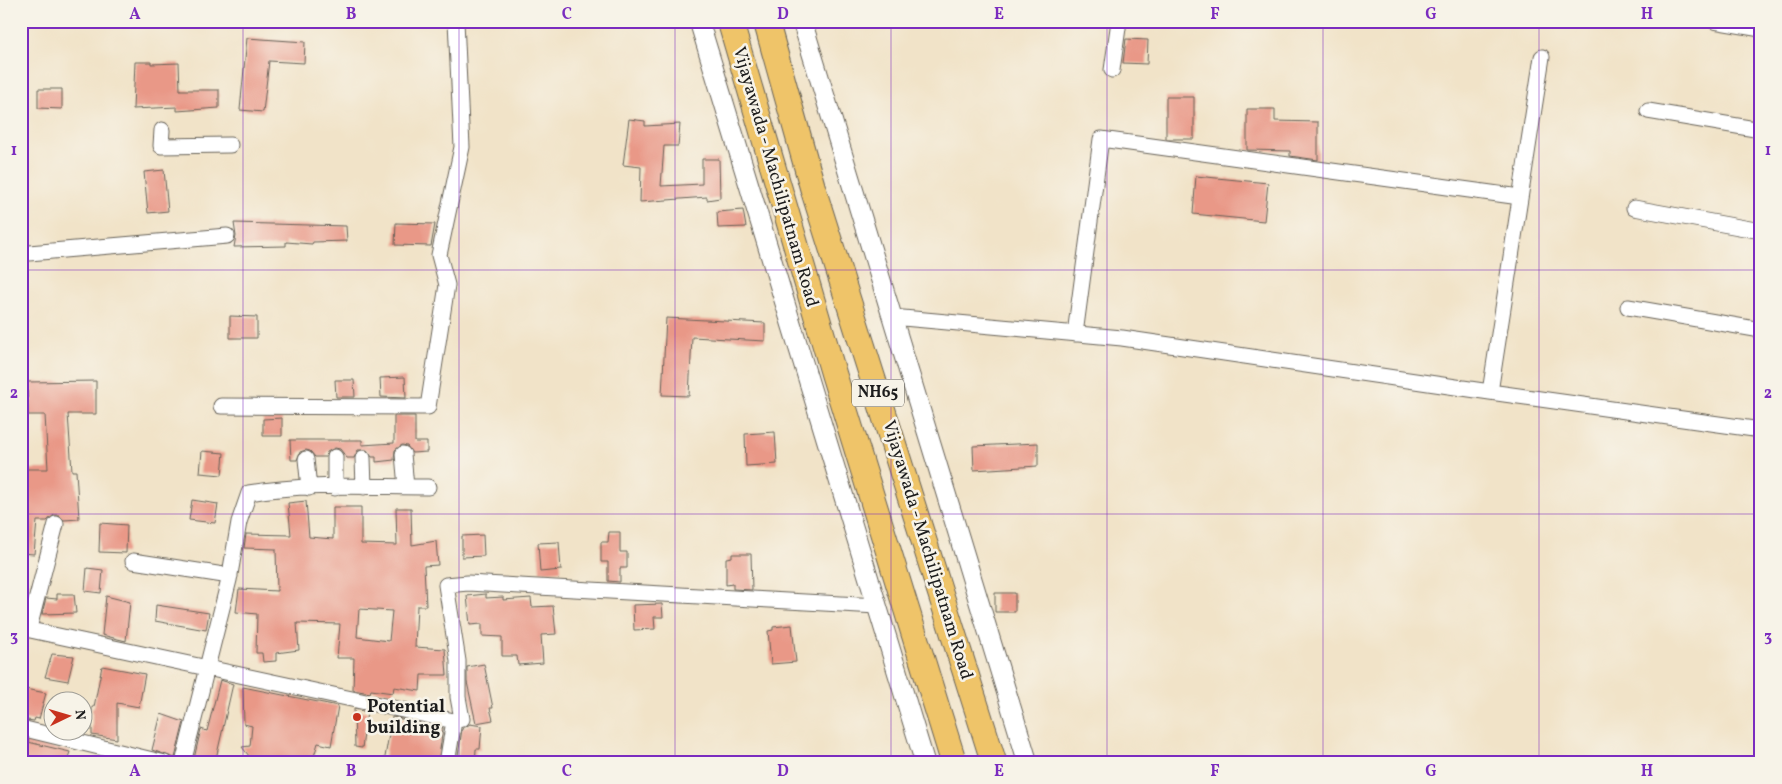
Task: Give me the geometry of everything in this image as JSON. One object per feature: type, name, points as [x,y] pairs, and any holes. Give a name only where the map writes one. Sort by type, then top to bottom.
[{"type":"highway","name":"Vijayawada - Machilipatnam Road","points":[[766,21],[813,189],[994,763]]},
{"type":"highway","name":"Vijayawada - Machilipatnam Road","points":[[730,22],[834,375],[954,763]]},
{"type":"street","points":[[221,406],[428,406],[447,285],[439,255],[462,148],[456,21]]},
{"type":"street","points":[[699,21],[925,763]]},
{"type":"street","points":[[802,21],[1028,763]]},
{"type":"street","points":[[1112,70],[1119,21]]},
{"type":"street","points":[[1714,21],[1761,29]]},
{"type":"street","points":[[1490,392],[1542,57]]},
{"type":"street","points":[[1648,111],[1761,130]]},
{"type":"street","points":[[162,130],[161,146],[230,146]]},
{"type":"street","points":[[1075,334],[1101,139],[1520,198]]},
{"type":"street","points":[[1634,208],[1761,231]]},
{"type":"street","points":[[29,253],[227,236]]},
{"type":"street","points":[[1628,306],[1761,330]]},
{"type":"street","points":[[892,317],[1122,338],[1761,430]]},
{"type":"street","points":[[403,454],[406,487]]},
{"type":"street","points":[[335,457],[335,488]]},
{"type":"street","points":[[363,458],[364,487]]},
{"type":"street","points":[[306,459],[309,488]]},
{"type":"street","points":[[183,763],[230,576],[239,522],[249,493],[270,489],[428,488]]},
{"type":"street","points":[[56,524],[25,628],[454,721],[462,719],[458,697],[458,661],[446,585],[468,583],[877,606]]},
{"type":"street","points":[[133,561],[230,576]]},
{"type":"street","points":[[447,763],[454,721]]},
{"type":"street","points":[[21,728],[165,763]]},
{"type":"building","points":[[247,38],[305,42],[304,63],[269,61],[263,112],[240,110]]},
{"type":"building","points":[[1126,39],[1148,40],[1147,64],[1123,63]]},
{"type":"building","points":[[135,62],[151,62],[151,64],[179,63],[180,90],[219,90],[219,108],[177,111],[177,107],[133,109]]},
{"type":"building","points":[[38,89],[62,89],[62,109],[38,108]]},
{"type":"building","points":[[1166,97],[1194,97],[1194,139],[1166,139]]},
{"type":"building","points":[[1247,109],[1275,109],[1275,121],[1318,122],[1318,160],[1290,156],[1290,151],[1247,150]]},
{"type":"building","points":[[629,119],[645,121],[645,126],[680,124],[678,146],[664,146],[661,186],[702,184],[702,159],[719,159],[720,198],[707,200],[707,197],[640,202],[641,167],[623,165]]},
{"type":"building","points":[[164,170],[168,211],[148,213],[144,172]]},
{"type":"building","points":[[1196,176],[1268,183],[1264,221],[1193,214]]},
{"type":"building","points":[[743,210],[746,227],[718,228],[717,212]]},
{"type":"building","points":[[234,223],[346,226],[347,241],[313,242],[312,244],[286,242],[286,246],[234,247],[236,236]]},
{"type":"building","points":[[396,223],[435,224],[431,246],[395,245]]},
{"type":"building","points":[[230,316],[257,317],[257,338],[230,338]]},
{"type":"building","points":[[666,318],[765,323],[765,341],[692,337],[689,396],[662,395]]},
{"type":"building","points":[[405,377],[406,398],[381,397],[380,378]]},
{"type":"building","points":[[335,380],[354,380],[355,397],[336,397]]},
{"type":"building","points":[[96,381],[96,414],[68,414],[72,471],[76,471],[79,519],[64,520],[59,515],[54,515],[47,521],[37,521],[34,554],[21,553],[23,469],[48,469],[45,415],[28,415],[27,382]]},
{"type":"building","points":[[394,416],[415,416],[415,442],[427,442],[427,452],[412,453],[407,446],[402,445],[395,450],[394,460],[376,462],[376,457],[372,457],[367,450],[358,450],[354,458],[347,458],[340,449],[335,448],[327,452],[326,457],[315,457],[310,451],[306,450],[300,452],[297,460],[291,460],[290,440],[362,440],[362,445],[394,443]]},
{"type":"building","points":[[282,418],[282,436],[263,436],[263,419]]},
{"type":"building","points":[[775,432],[777,464],[746,466],[745,434]]},
{"type":"building","points":[[1038,443],[1038,466],[974,470],[973,446]]},
{"type":"building","points":[[202,451],[224,453],[222,475],[200,473]]},
{"type":"building","points":[[192,500],[218,504],[215,523],[189,520]]},
{"type":"building","points":[[306,501],[309,537],[333,539],[333,507],[361,507],[361,544],[397,545],[396,508],[411,508],[412,545],[436,541],[438,565],[424,566],[426,606],[417,606],[415,647],[445,649],[447,675],[421,675],[420,691],[394,687],[393,693],[371,690],[370,693],[353,690],[354,658],[337,658],[340,624],[297,623],[299,650],[276,653],[276,661],[263,662],[262,653],[256,653],[257,614],[236,612],[239,589],[277,591],[276,549],[244,548],[246,534],[291,535],[288,503]],"holes":[[[359,609],[392,611],[389,641],[357,637]]]},
{"type":"building","points":[[100,523],[127,525],[126,553],[99,552]]},
{"type":"building","points":[[609,532],[620,532],[620,552],[627,552],[627,568],[620,568],[620,582],[608,581],[608,562],[601,562],[601,542],[608,542]]},
{"type":"building","points":[[483,535],[484,556],[462,557],[462,536]]},
{"type":"building","points":[[559,542],[561,570],[540,572],[538,543]]},
{"type":"building","points":[[732,554],[751,554],[752,590],[733,589],[733,584],[726,585],[726,558],[732,557]]},
{"type":"building","points":[[87,568],[103,570],[101,593],[85,591]]},
{"type":"building","points":[[995,593],[1015,593],[1015,612],[995,612]]},
{"type":"building","points":[[57,594],[74,594],[76,613],[42,614],[46,598],[57,599]]},
{"type":"building","points":[[486,594],[486,598],[503,597],[503,600],[531,598],[532,607],[553,606],[556,634],[541,635],[543,663],[518,665],[517,656],[502,656],[502,637],[482,636],[482,624],[470,625],[467,596]]},
{"type":"building","points":[[106,596],[130,602],[126,641],[102,635]]},
{"type":"building","points":[[662,604],[663,617],[654,617],[655,629],[634,630],[633,605]]},
{"type":"building","points":[[156,605],[209,613],[206,630],[155,621]]},
{"type":"building","points":[[792,625],[796,662],[771,664],[768,631],[773,630],[773,627]]},
{"type":"building","points":[[52,654],[74,656],[68,681],[45,677]]},
{"type":"building","points":[[484,664],[493,708],[490,708],[493,720],[476,723],[467,682],[467,667]]},
{"type":"building","points":[[102,666],[145,674],[139,707],[117,703],[117,739],[92,735],[92,707],[94,707]]},
{"type":"building","points":[[220,680],[233,684],[215,763],[193,763],[201,729],[207,731]]},
{"type":"building","points":[[243,687],[338,706],[331,746],[318,743],[312,763],[247,763],[249,756],[242,747],[250,746],[252,726],[244,724]]},
{"type":"building","points":[[25,689],[42,692],[42,708],[39,719],[35,718],[34,721],[21,719]]},
{"type":"building","name":"Potential building","points":[[354,709],[367,712],[362,748],[355,747]]},
{"type":"building","points":[[161,714],[184,722],[175,758],[152,750]]},
{"type":"building","points":[[392,717],[443,728],[438,763],[384,763]]},
{"type":"building","points":[[470,724],[482,726],[480,749],[476,749],[475,763],[457,763],[462,729]]},
{"type":"building","points":[[21,738],[29,740],[28,742],[70,752],[66,763],[21,763]]},
{"type":"place","name":"Potential building","points":[[357,717]]}]
